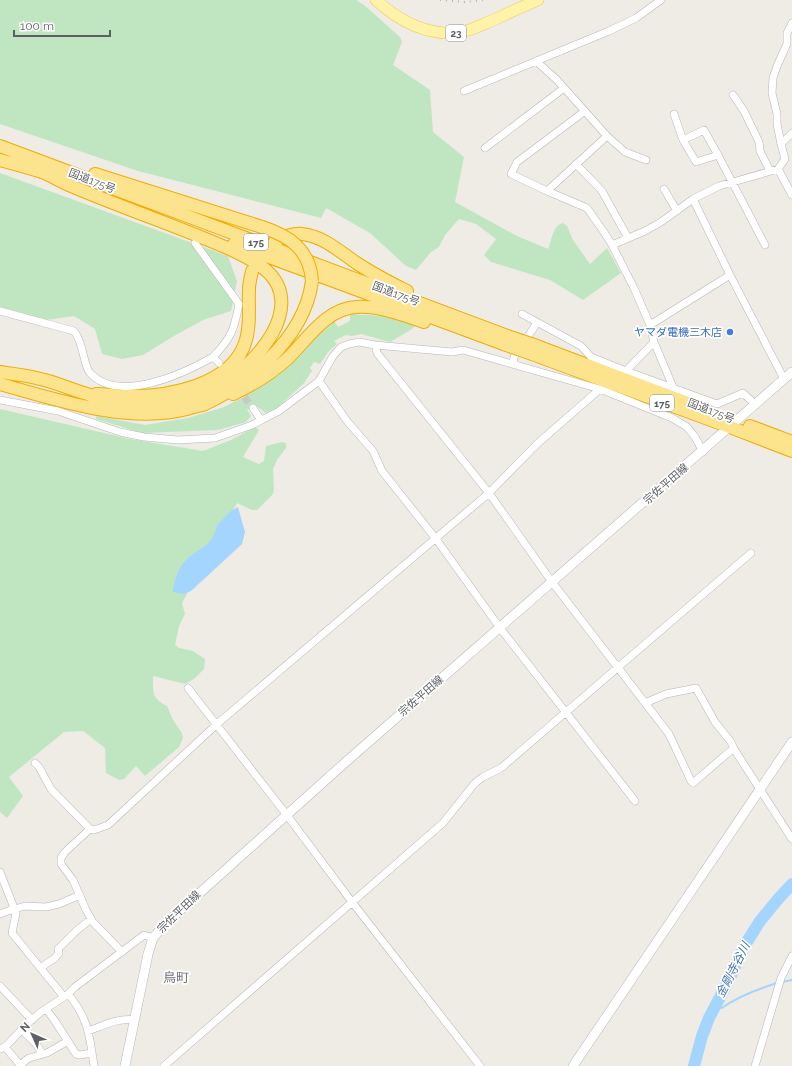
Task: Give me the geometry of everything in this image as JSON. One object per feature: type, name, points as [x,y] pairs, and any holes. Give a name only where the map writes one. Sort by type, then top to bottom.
[{"type":"highway","points":[[0,145],[262,227],[282,235],[298,246],[309,266],[312,281],[308,298],[298,321],[274,354],[253,373],[204,404]]},
{"type":"highway","name":"国道175号","points":[[0,145],[444,312],[508,343]]},
{"type":"highway","name":"国道175号","points":[[0,157],[508,343],[734,424],[792,442]]},
{"type":"highway","name":"175","points":[[0,160],[44,173]]},
{"type":"highway","points":[[0,372],[37,378],[108,402],[129,405],[173,403],[220,386],[246,366],[266,344],[279,321],[282,310],[280,288],[275,280],[267,271],[245,257],[199,236],[67,184],[44,173]]},
{"type":"highway","points":[[275,240],[300,233],[320,239],[372,273],[444,312]]},
{"type":"highway","points":[[87,394],[125,396],[161,394],[196,386],[222,373],[237,359],[246,342],[250,321],[249,286],[252,271]]},
{"type":"highway","points":[[0,384],[115,412],[149,414],[173,412],[232,395],[259,381],[286,359],[324,320],[344,309],[355,307],[367,307],[383,310],[508,343]]},
{"type":"highway","name":"国道175号","points":[[734,424],[792,451]]},
{"type":"main road","name":"23","points":[[376,0],[403,20],[421,29],[456,33],[476,28],[538,0]]},
{"type":"main road","name":"宗佐平田線","points":[[125,1066],[148,954],[153,938],[165,924],[286,814],[792,372]]},
{"type":"main road","points":[[573,1066],[792,742]]},
{"type":"street","points":[[464,91],[609,31],[636,18],[662,0]]},
{"type":"street","points":[[612,245],[651,228],[693,199],[719,186],[778,169],[785,158],[772,93],[775,72],[789,48],[787,33],[792,23]]},
{"type":"street","points":[[536,61],[564,88],[607,136],[625,152],[646,160]]},
{"type":"street","points":[[485,148],[564,88]]},
{"type":"street","points":[[733,95],[744,111],[759,142],[760,151],[770,171]]},
{"type":"street","points":[[585,111],[517,162],[511,174],[547,192],[587,208],[612,245],[650,324],[654,342],[672,387]]},
{"type":"street","points":[[674,114],[683,140],[696,162],[718,155]]},
{"type":"street","points":[[683,140],[704,130],[733,182],[765,245]]},
{"type":"street","points":[[781,144],[792,133]]},
{"type":"street","points":[[547,192],[607,136]]},
{"type":"street","points":[[576,164],[602,191],[628,238]]},
{"type":"street","points":[[778,169],[792,195]]},
{"type":"street","points":[[664,189],[677,211]]},
{"type":"street","points":[[693,199],[730,275],[784,379]]},
{"type":"street","points":[[0,311],[74,331],[79,337],[89,372],[101,382],[120,386],[142,385],[170,378],[194,368],[213,357],[225,344],[235,328],[239,304],[195,243]]},
{"type":"street","points":[[650,324],[730,275]]},
{"type":"street","points":[[522,314],[581,346],[590,357],[717,404],[744,393],[756,405]]},
{"type":"street","points":[[513,364],[514,357],[537,323]]},
{"type":"street","points":[[0,400],[58,411],[120,432],[144,437],[178,440],[215,438],[252,425],[279,411],[319,381],[333,356],[341,347],[359,342],[375,345],[452,352],[463,350],[600,389],[672,418],[687,428],[695,437],[702,452]]},
{"type":"street","points":[[626,371],[654,342]]},
{"type":"street","points":[[375,345],[377,353],[489,493],[552,582],[669,734],[691,781],[693,782],[734,749]]},
{"type":"street","points":[[213,357],[219,363]]},
{"type":"street","points":[[319,381],[347,421],[373,452],[382,471],[436,539],[500,628],[635,801]]},
{"type":"street","points":[[34,763],[39,768],[51,789],[90,829],[94,830],[108,825],[217,724],[489,493],[538,443],[600,389]]},
{"type":"street","points":[[252,408],[261,420]]},
{"type":"street","points":[[164,1066],[443,823],[475,783],[501,768],[751,553]]},
{"type":"street","points":[[188,688],[480,1066]]},
{"type":"street","points":[[645,704],[666,694],[696,688],[715,722],[731,742],[792,839]]},
{"type":"street","points":[[90,829],[65,852],[61,858],[61,864],[73,880],[91,919],[122,952]]},
{"type":"street","points":[[0,872],[16,913],[12,932],[40,968],[80,1010],[88,1031],[94,1066]]},
{"type":"street","points":[[0,914],[25,906],[46,907],[59,904],[80,895]]},
{"type":"street","points":[[40,968],[56,958],[59,953],[58,949],[64,941],[91,919]]},
{"type":"street","points":[[68,1041],[43,1054],[29,1058],[21,1066],[2,1048],[32,1020],[66,996],[144,935],[153,938]]},
{"type":"street","points":[[755,1066],[780,978],[792,956]]},
{"type":"street","points":[[0,986],[32,1020]]},
{"type":"street","points":[[46,1009],[76,1054],[80,1055],[92,1053]]},
{"type":"street","points":[[88,1031],[108,1024],[129,1019],[134,1020]]},
{"type":"street","points":[[22,1030],[36,1044],[43,1054]]},
{"type":"green space","points":[[0,0],[356,0],[364,5],[400,37],[402,42],[393,65],[430,90],[433,132],[464,157],[455,202],[517,236],[548,249],[553,233],[560,224],[563,223],[567,226],[573,240],[590,264],[607,248],[621,273],[583,300],[550,280],[491,262],[484,255],[496,239],[476,224],[459,219],[445,235],[439,247],[431,252],[416,270],[406,266],[370,233],[326,208],[321,218],[138,171],[0,124]]},
{"type":"green space","points":[[0,173],[228,256],[237,281],[231,311],[203,320],[143,355],[122,359],[102,354],[95,329],[74,316],[46,320],[0,307]]},
{"type":"green space","points":[[350,314],[383,316],[416,325],[390,342],[361,334],[352,336],[346,335],[334,341],[337,344],[328,352],[320,364],[314,362],[310,368],[312,371],[304,383],[275,410],[266,413],[255,405],[247,410],[251,416],[246,422],[218,430],[142,433],[96,419],[96,416],[145,425],[188,418],[224,407],[251,393],[285,370],[323,330],[334,321],[338,327],[350,321]]},
{"type":"green space","points":[[0,409],[130,439],[203,451],[231,440],[255,427],[259,430],[243,457],[259,464],[264,461],[266,446],[282,442],[286,443],[286,448],[277,460],[273,469],[273,494],[257,510],[252,510],[237,503],[182,603],[185,614],[179,626],[175,645],[179,648],[193,651],[205,659],[204,669],[194,679],[185,684],[153,676],[154,694],[158,700],[167,706],[173,720],[182,733],[183,738],[179,747],[145,776],[136,766],[124,779],[119,780],[106,773],[105,748],[83,731],[64,732],[9,777],[23,796],[7,818],[0,812]]},
{"type":"water","points":[[238,507],[245,532],[242,544],[191,591],[184,594],[173,592],[176,576],[184,562],[211,540],[217,525]]},
{"type":"waterway","name":"金剛寺谷川","points":[[694,1066],[702,1036],[709,1018],[745,945],[760,921],[792,884]]},
{"type":"waterway","points":[[782,982],[792,980]]},
{"type":"waterway","points":[[716,1003],[722,1008],[741,996],[777,983]]},
{"type":"tunnel","points":[[238,389],[253,408]]},
{"type":"railway","points":[[440,0],[464,2],[486,0]]},
{"type":"place","name":"ヤマダ電機三木店","points":[[730,332]]},
{"type":"district","name":"鳥町","points":[[176,977]]}]
